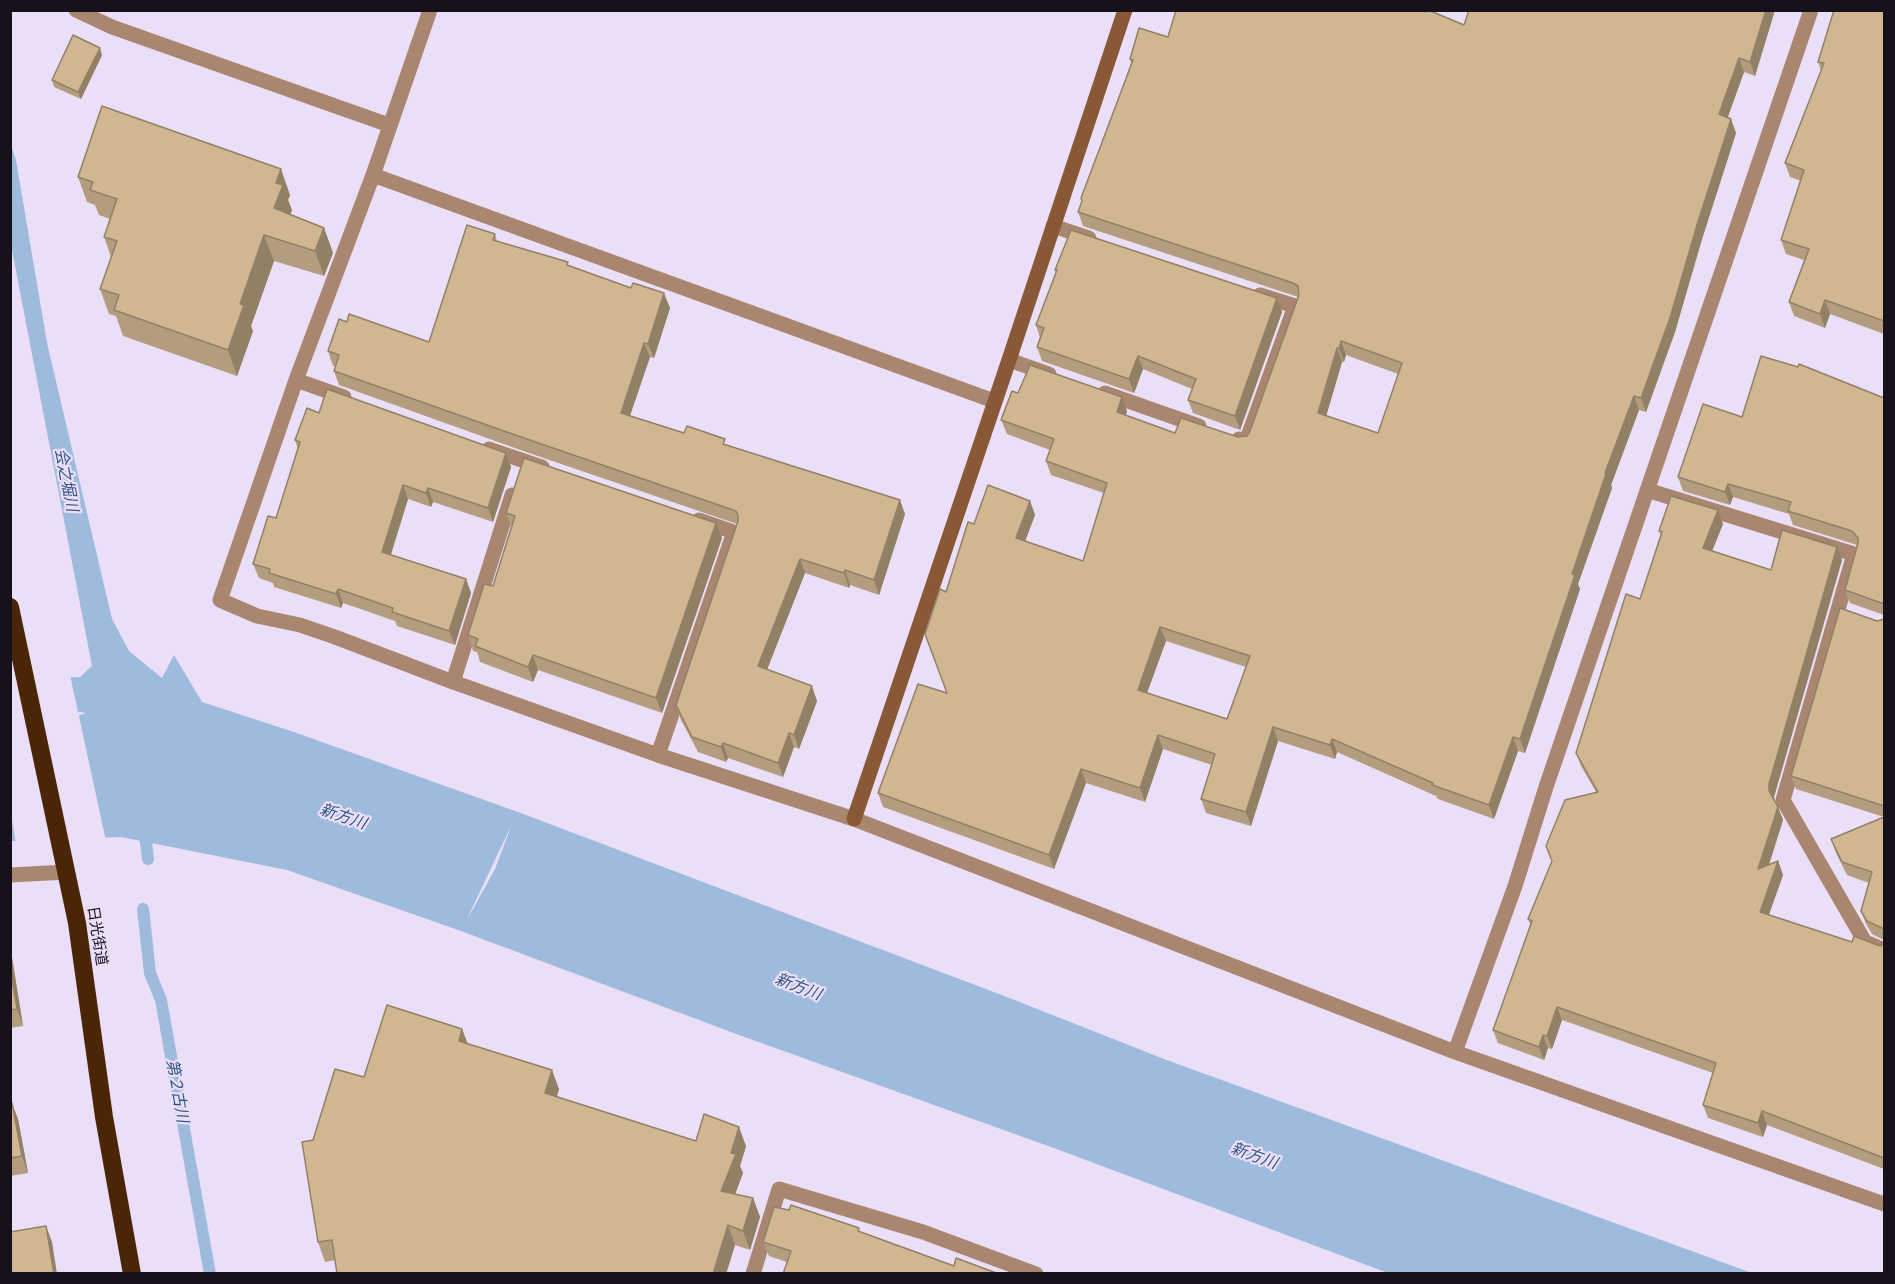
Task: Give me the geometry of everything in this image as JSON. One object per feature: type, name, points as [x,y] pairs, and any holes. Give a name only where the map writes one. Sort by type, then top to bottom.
[{"type":"highway","name":"日光街道","points":[[10,607],[17,658],[78,923],[104,1117],[132,1274]]},
{"type":"street","points":[[76,10],[112,27],[389,125]]},
{"type":"street","points":[[430,10],[373,176],[296,380],[220,600],[257,616],[300,625],[336,637],[453,682],[658,755],[854,819],[1455,1052],[1884,1204]]},
{"type":"street","points":[[854,819],[1125,10]]},
{"type":"street","points":[[1455,1052],[1515,886],[1546,787],[1811,10]]},
{"type":"street","points":[[373,176],[994,401]]},
{"type":"street","points":[[1053,225],[1108,244]]},
{"type":"street","points":[[1088,387],[1246,442],[1295,306],[1251,291]]},
{"type":"street","points":[[1009,360],[1065,380]]},
{"type":"street","points":[[296,380],[361,403]]},
{"type":"street","points":[[480,446],[520,472],[557,472]]},
{"type":"street","points":[[453,682],[520,472]]},
{"type":"street","points":[[1647,490],[1854,554],[1783,800],[1865,942],[1884,950]]},
{"type":"street","points":[[658,755],[734,532],[690,517]]},
{"type":"street","points":[[1837,609],[1856,615]]},
{"type":"street","points":[[10,875],[65,865]]},
{"type":"street","points":[[753,1274],[779,1189],[923,1232],[1036,1274]]},
{"type":"water","points":[[10,142],[16,160],[47,343],[112,619],[129,651],[162,678],[174,655],[202,702],[294,732],[518,812],[1007,997],[1164,1059],[1752,1273],[1388,1273],[461,931],[287,870],[121,837],[11,841],[11,741],[86,713],[11,701],[11,680],[80,677],[92,666],[11,245]],"holes":[[[512,824],[495,869],[468,918]]]},
{"type":"pier","points":[[70,675],[106,841],[16,844],[11,814],[10,738],[75,714],[10,704],[10,677]]},
{"type":"building","points":[[1176,10],[1421,10],[1425,12],[1428,10],[1464,25],[1469,10],[1766,10],[1750,62],[1739,58],[1719,114],[1731,119],[1670,318],[1641,398],[1634,396],[1605,473],[1572,574],[1575,575],[1520,739],[1513,737],[1489,805],[1432,785],[1433,783],[1332,739],[1330,745],[1273,727],[1246,812],[1201,799],[1215,754],[1158,735],[1140,788],[1081,769],[1049,855],[878,793],[918,684],[947,693],[925,634],[940,589],[946,592],[968,522],[974,524],[988,485],[1030,501],[1016,538],[1083,561],[1107,483],[1046,461],[1054,439],[1001,420],[1012,391],[1018,393],[1030,365],[1122,397],[1117,412],[1175,433],[1181,418],[1238,437],[1247,436],[1250,431],[1299,295],[1298,286],[1078,212],[1081,198],[1133,60],[1130,59],[1139,28],[1168,37]],"holes":[[[1341,341],[1402,363],[1378,433],[1318,413]],[[1160,627],[1250,656],[1227,719],[1138,690]]]},
{"type":"building","points":[[1834,10],[1884,10],[1884,321],[1825,300],[1820,314],[1789,302],[1809,249],[1781,240],[1804,170],[1785,163],[1824,63],[1818,62]]},
{"type":"building","points":[[73,35],[100,48],[78,92],[52,80]]},
{"type":"building","points":[[102,106],[281,169],[276,183],[283,185],[274,208],[324,228],[315,251],[264,235],[240,304],[244,305],[228,350],[114,310],[119,295],[100,289],[117,241],[104,237],[117,199],[90,190],[93,182],[78,177]]},
{"type":"building","points":[[467,225],[495,234],[493,240],[568,262],[567,265],[631,288],[633,283],[664,293],[648,344],[644,343],[621,413],[684,433],[687,426],[725,439],[723,444],[900,500],[874,580],[800,559],[758,666],[812,686],[794,735],[789,733],[778,763],[723,743],[721,747],[692,737],[676,705],[738,521],[736,511],[334,371],[339,355],[328,351],[339,319],[347,322],[349,314],[429,342]]},
{"type":"building","points":[[1071,230],[1277,298],[1235,416],[1188,400],[1196,379],[1138,356],[1129,379],[1037,347],[1044,328],[1036,325]]},
{"type":"building","points":[[1761,356],[1798,367],[1799,364],[1884,398],[1884,604],[1845,590],[1858,543],[1858,538],[1852,531],[1788,511],[1791,502],[1728,484],[1725,492],[1678,477],[1703,404],[1742,417]]},
{"type":"building","points":[[327,389],[506,453],[488,508],[428,488],[426,493],[403,485],[382,552],[466,579],[449,631],[392,612],[393,608],[338,589],[336,594],[269,573],[270,569],[253,564],[268,516],[276,518],[300,442],[295,440],[307,408],[319,413]]},
{"type":"building","points":[[524,458],[716,523],[656,698],[533,655],[528,667],[475,646],[478,639],[468,635],[484,584],[493,586],[515,516],[506,513]]},
{"type":"building","points":[[1671,496],[1718,510],[1703,548],[1771,570],[1782,530],[1837,547],[1769,784],[1769,791],[1778,807],[1758,869],[1778,861],[1760,912],[1852,942],[1854,936],[1880,946],[1884,944],[1884,1158],[1762,1111],[1758,1123],[1703,1105],[1716,1063],[1557,1007],[1547,1036],[1543,1035],[1539,1047],[1493,1030],[1532,921],[1528,919],[1552,861],[1546,846],[1565,800],[1598,792],[1576,753],[1626,594],[1640,599]]},
{"type":"building","points":[[1840,608],[1877,621],[1884,619],[1884,806],[1791,776]]},
{"type":"building","points":[[1884,817],[1884,929],[1867,921],[1861,911],[1872,872],[1842,862],[1831,839]]},
{"type":"building","points":[[10,967],[17,1009],[10,1010]]},
{"type":"building","points":[[387,1005],[462,1029],[459,1041],[552,1070],[545,1093],[696,1141],[704,1114],[739,1127],[731,1153],[736,1154],[721,1191],[753,1198],[743,1231],[728,1225],[713,1274],[337,1274],[332,1240],[318,1242],[302,1142],[313,1140],[335,1069],[364,1077]]},
{"type":"building","points":[[10,1103],[12,1103],[22,1156],[10,1158]]},
{"type":"building","points":[[791,1205],[859,1228],[858,1231],[954,1266],[956,1258],[999,1274],[783,1274],[791,1251],[763,1242],[774,1207],[789,1210]]},
{"type":"building","points":[[46,1226],[54,1274],[10,1274],[10,1232]]},
{"type":"waterway","points":[[144,826],[148,859]]},
{"type":"waterway","name":"第２古川","points":[[143,909],[150,973],[161,1000],[210,1274]]},
{"type":"water label","name":"会之堀川","points":[[66,480]]},
{"type":"water label","name":"新方川","points":[[343,817]]},
{"type":"water label","name":"新方川","points":[[798,987]]},
{"type":"water label","name":"新方川","points":[[1254,1156]]}]
